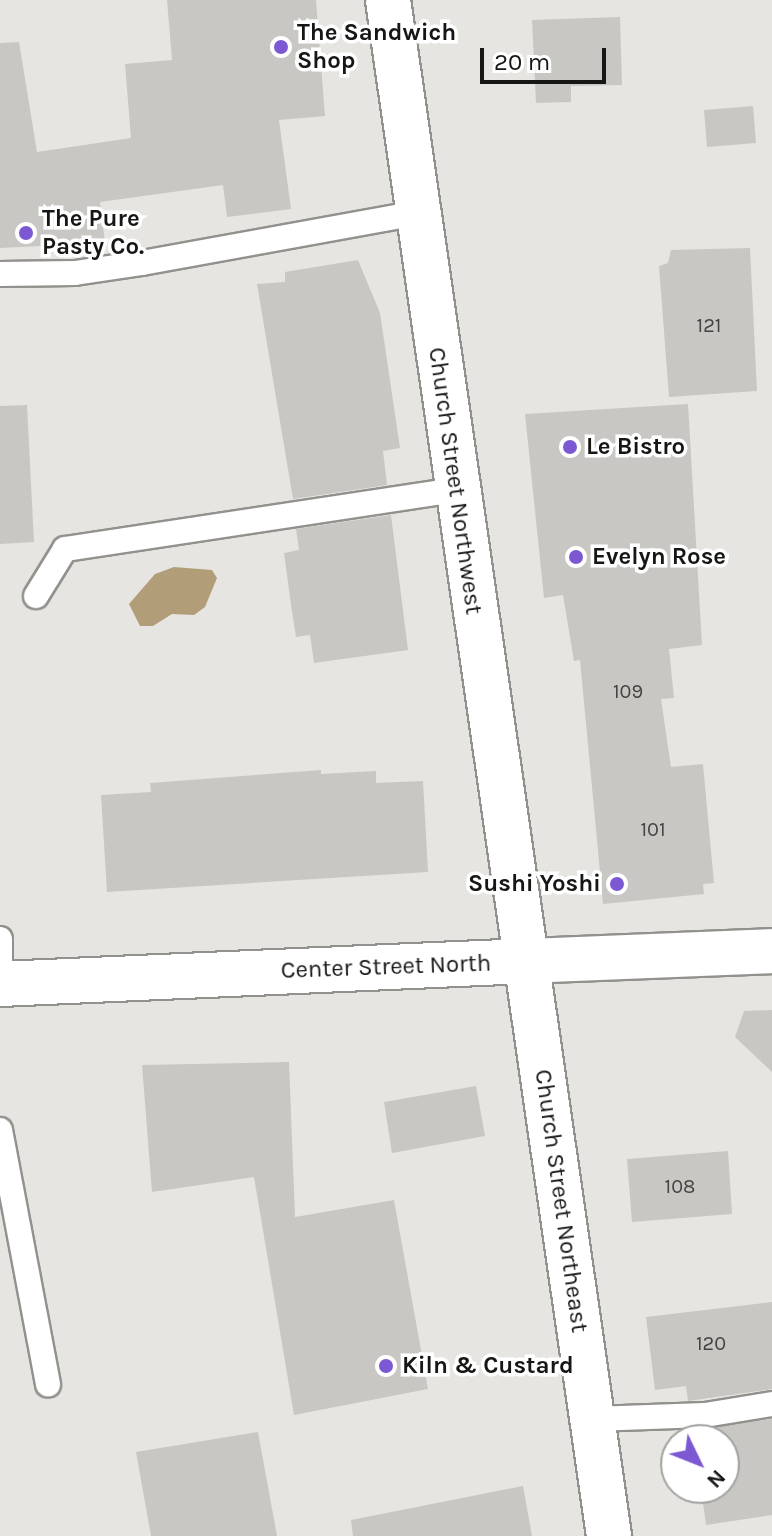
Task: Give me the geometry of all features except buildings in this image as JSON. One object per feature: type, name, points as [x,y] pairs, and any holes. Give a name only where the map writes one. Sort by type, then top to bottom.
[{"type":"street","name":"Church Street Northwest","points":[[388,0],[456,490],[527,961]]},
{"type":"street","name":"Center Street North","points":[[1,987],[772,951]]},
{"type":"street","name":"Church Street Northeast","points":[[527,961],[609,1536]]},
{"type":"lane","points":[[0,274],[75,273],[418,213]]},
{"type":"lane","points":[[36,596],[65,549],[456,490]]},
{"type":"lane","points":[[0,939],[1,987]]},
{"type":"lane","points":[[0,1130],[48,1385]]},
{"type":"lane","points":[[593,1419],[705,1415],[772,1404]]},
{"type":"shaded area","points":[[174,567],[212,570],[217,578],[205,607],[194,615],[172,614],[153,626],[140,626],[129,604],[155,574]]},
{"type":"place","name":"The Sandwich Shop","points":[[281,47]]},
{"type":"place","name":"The Pure Pasty Co.","points":[[26,233]]},
{"type":"place","name":"Le Bistro","points":[[570,447]]},
{"type":"place","name":"Evelyn Rose","points":[[576,557]]},
{"type":"place","name":"Sushi Yoshi","points":[[617,884]]},
{"type":"place","name":"Kiln & Custard","points":[[386,1366]]}]
